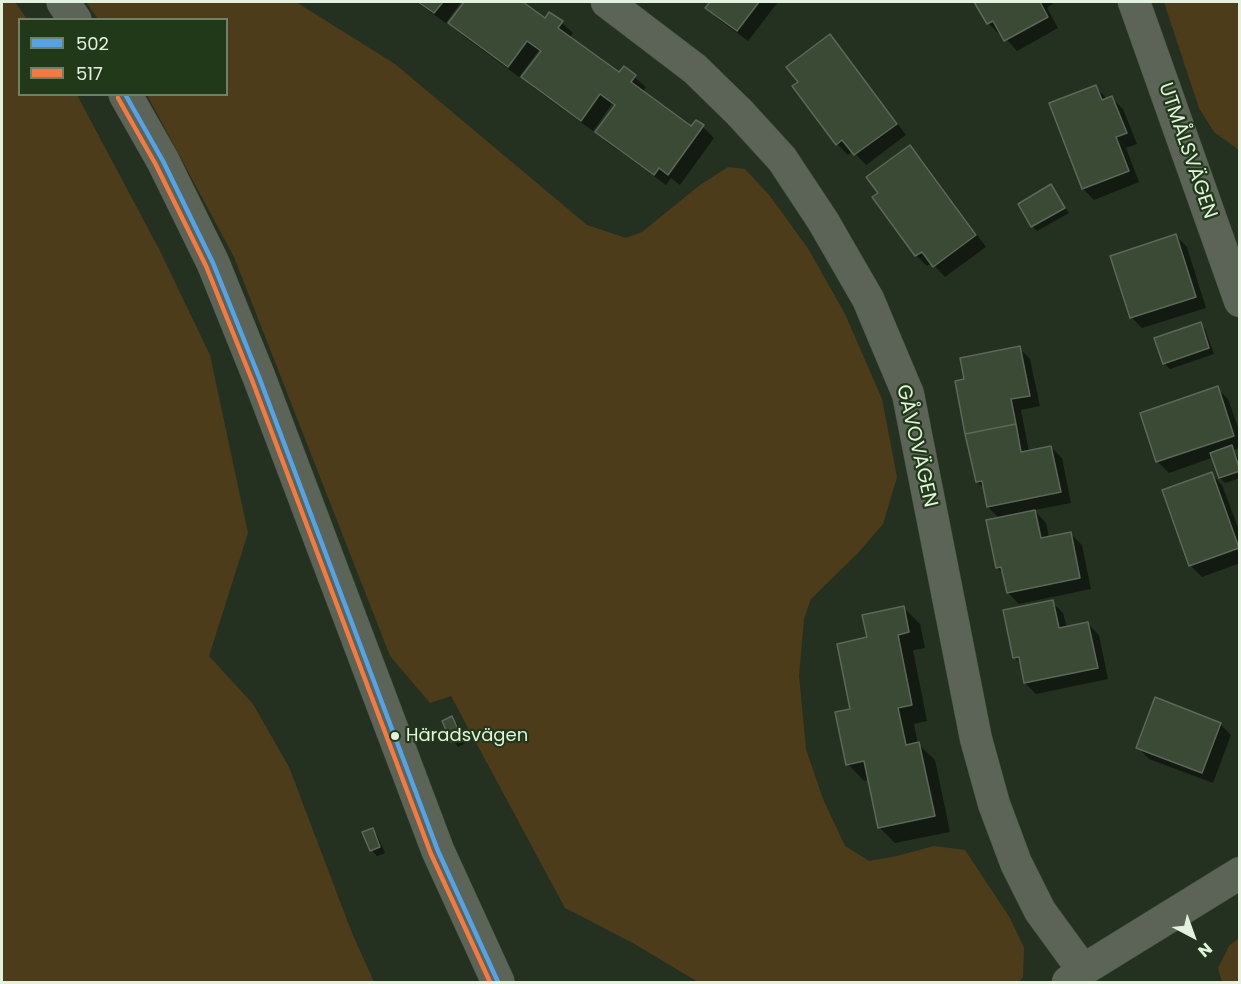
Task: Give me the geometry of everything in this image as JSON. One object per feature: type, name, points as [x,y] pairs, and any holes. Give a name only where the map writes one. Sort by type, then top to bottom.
[{"type":"street","points":[[63,2],[74,18]]},
{"type":"street","name":"GÅVOVÄGEN","points":[[607,2],[695,69],[782,159],[823,221],[868,299],[908,394],[974,728],[994,804],[1016,863],[1075,976]]},
{"type":"street","name":"UTMÅLSVÄGEN","points":[[1134,2],[1239,301]]},
{"type":"street","points":[[126,96],[163,161],[213,264],[264,388],[438,851],[498,982]]},
{"type":"street","points":[[1075,976],[1239,873]]},
{"type":"shaded area","points":[[2,2],[15,2],[26,18],[18,18],[18,96],[78,96],[159,249],[210,355],[248,533],[209,656],[253,704],[289,767],[352,933],[374,982],[2,982]]},
{"type":"shaded area","points":[[86,2],[296,2],[395,64],[587,225],[626,238],[642,232],[700,185],[728,167],[745,169],[770,196],[809,250],[845,314],[882,399],[897,477],[883,524],[859,552],[811,599],[804,619],[799,676],[806,749],[823,799],[845,846],[869,861],[934,846],[965,850],[1010,918],[1024,948],[1023,977],[1019,982],[698,982],[633,943],[565,908],[451,696],[430,703],[390,656],[234,257],[148,96],[228,96],[228,18],[97,18]]},
{"type":"shaded area","points":[[1164,2],[1239,2],[1239,150],[1214,132],[1199,108]]},
{"type":"shaded area","points":[[1239,938],[1239,982],[1222,982],[1218,968],[1229,946]]},
{"type":"building","points":[[418,2],[443,2],[434,13]]},
{"type":"building","points":[[464,2],[523,2],[545,18],[549,12],[563,21],[558,28],[619,72],[624,66],[636,75],[631,82],[691,126],[696,120],[704,125],[668,175],[659,168],[654,175],[595,132],[615,105],[600,94],[581,121],[521,77],[541,51],[527,41],[508,67],[448,23]]},
{"type":"building","points":[[710,2],[759,2],[737,31],[705,8]]},
{"type":"building","points":[[974,2],[1040,2],[1048,17],[1004,41],[993,21],[987,24]]},
{"type":"building","points":[[830,34],[897,124],[854,155],[842,140],[836,145],[792,86],[798,82],[786,67]]},
{"type":"building","points":[[1096,85],[1102,100],[1112,96],[1127,133],[1116,137],[1129,171],[1082,189],[1049,103]]},
{"type":"building","points":[[910,145],[976,235],[933,267],[922,252],[915,256],[872,197],[878,193],[866,177]]},
{"type":"building","points":[[1051,184],[1065,208],[1031,227],[1018,204]]},
{"type":"building","points":[[1176,234],[1196,297],[1130,318],[1110,256]]},
{"type":"building","points":[[1201,322],[1209,348],[1163,364],[1154,338]]},
{"type":"building","points":[[1020,346],[1030,396],[1011,399],[1016,424],[965,434],[955,381],[964,379],[960,358]]},
{"type":"building","points":[[1218,386],[1234,436],[1156,462],[1140,413]]},
{"type":"building","points":[[1016,424],[1021,452],[1051,446],[1061,492],[987,507],[982,481],[976,482],[965,434]]},
{"type":"building","points":[[1232,445],[1240,471],[1219,478],[1210,453]]},
{"type":"building","points":[[1212,472],[1239,548],[1189,566],[1162,490]]},
{"type":"building","points":[[1035,510],[1041,538],[1071,532],[1080,578],[1007,593],[1001,567],[996,568],[986,520]]},
{"type":"building","points":[[1053,600],[1059,628],[1088,622],[1098,668],[1024,683],[1019,657],[1013,658],[1003,610]]},
{"type":"building","points":[[904,606],[909,632],[898,635],[912,705],[898,708],[906,745],[919,742],[935,816],[878,828],[864,761],[846,765],[835,712],[850,709],[837,644],[867,637],[862,615]]},
{"type":"building","points":[[1155,697],[1221,723],[1202,773],[1136,748]]},
{"type":"building","points":[[452,716],[462,738],[451,742],[442,721]]},
{"type":"building","points":[[373,828],[380,847],[370,851],[362,832]]},
{"type":"transit line","name":"502","points":[[126,96],[163,161],[213,263],[259,377],[438,851],[498,982]]},
{"type":"transit line","name":"517","points":[[118,98],[156,165],[206,266],[252,380],[431,854],[490,982]]},
{"type":"place","name":"Häradsvägen","points":[[395,736]]}]
